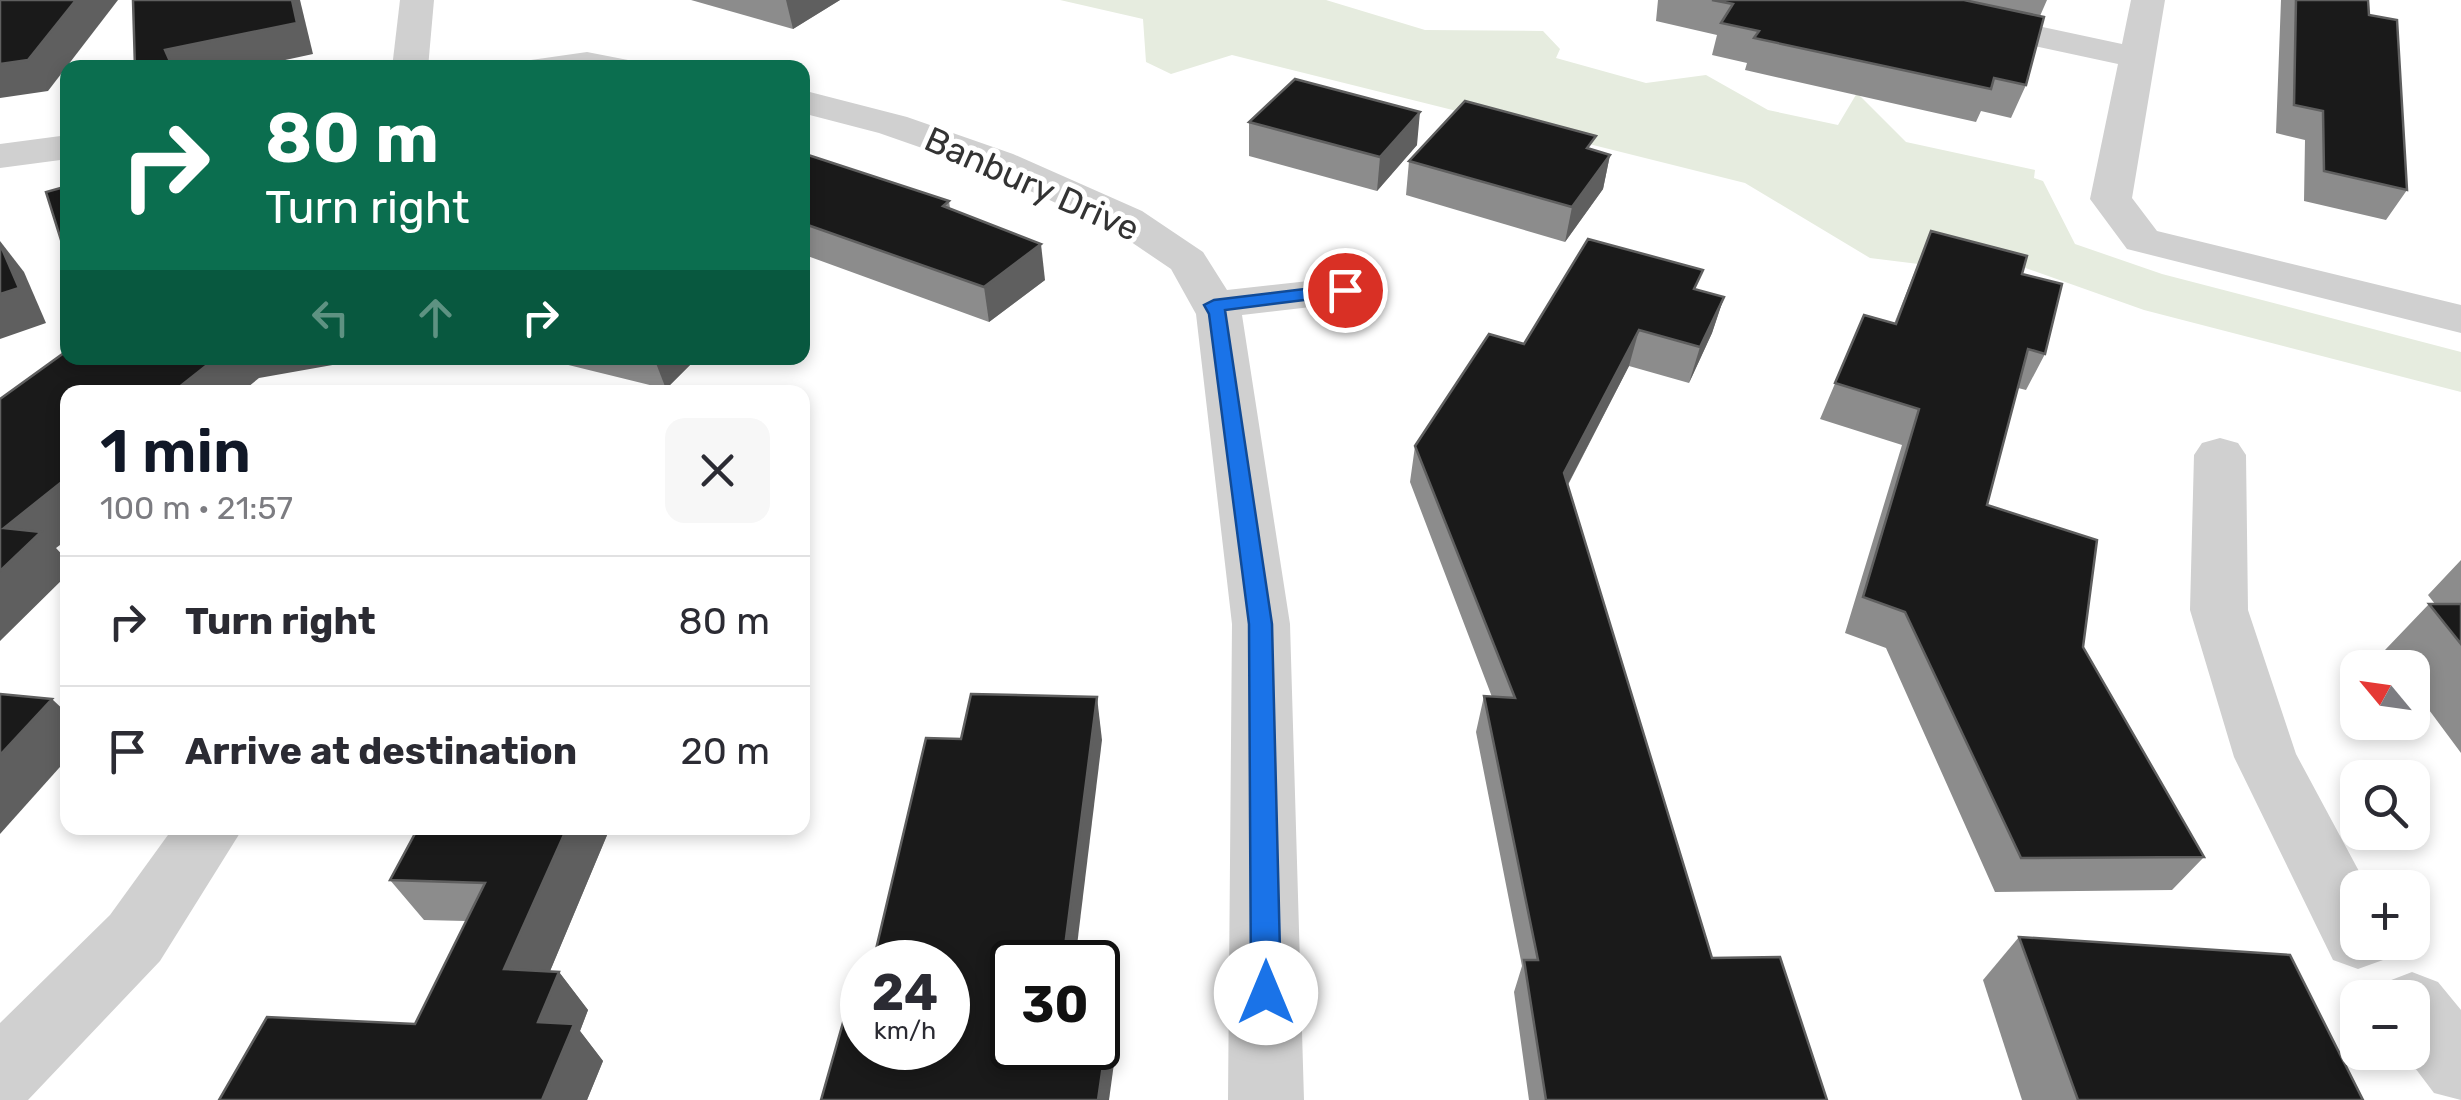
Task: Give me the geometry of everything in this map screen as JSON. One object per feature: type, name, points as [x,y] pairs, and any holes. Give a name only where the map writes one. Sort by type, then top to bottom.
[{"type":"street","points":[[411,60],[417,0]]},
{"type":"street","points":[[1868,0],[2138,58]]},
{"type":"street","points":[[2148,0],[2111,200],[2142,240],[2461,319]]},
{"type":"street","name":"Banbury Drive","points":[[810,103],[893,125],[999,162],[1127,220],[1188,261],[1214,305],[1260,624],[1266,1100]]},
{"type":"street","points":[[0,156],[60,148]]},
{"type":"street","points":[[1214,305],[1345,290]]},
{"type":"street","points":[[2220,456],[2219,610],[2266,757],[2340,903]]},
{"type":"street","points":[[0,1075],[136,938],[205,835]]},
{"type":"street","points":[[2375,960],[2391,980]]},
{"type":"street","points":[[2430,1029],[2461,1067]]},
{"type":"shaded area","points":[[1060,0],[1326,0],[1425,30],[1543,31],[1560,49],[1556,58],[1646,83],[1706,75],[1768,110],[1838,125],[1857,93],[1906,142],[2035,170],[2034,178],[2043,181],[2075,244],[2162,274],[2461,352],[2461,392],[2144,310],[1983,253],[1959,269],[1870,258],[1745,183],[1232,55],[1171,74],[1146,62],[1143,19]]},
{"type":"building","points":[[0,0],[76,0],[28,60],[0,64]]},
{"type":"building","points":[[133,0],[292,0],[297,23],[165,50],[169,60],[135,60]]},
{"type":"building","points":[[1712,0],[1964,0],[2044,17],[2026,85],[1994,78],[1991,89],[1754,38],[1759,31],[1721,23],[1733,4]]},
{"type":"building","points":[[2296,0],[2368,0],[2369,15],[2397,20],[2407,190],[2324,171],[2323,111],[2294,105]]},
{"type":"building","points":[[1295,79],[1420,112],[1380,157],[1249,122]]},
{"type":"building","points":[[1465,101],[1596,136],[1587,148],[1610,155],[1572,207],[1409,161]]},
{"type":"building","points":[[810,156],[949,201],[943,206],[1041,244],[984,287],[810,226]]},
{"type":"building","points":[[60,188],[60,237],[46,192]]},
{"type":"building","points":[[1931,231],[2027,256],[2022,274],[2062,284],[2045,354],[2028,349],[1987,505],[2097,540],[2083,647],[2204,857],[2021,858],[1905,612],[1863,597],[1919,409],[1835,383],[1864,315],[1896,324]]},
{"type":"building","points":[[1588,239],[1703,270],[1694,289],[1724,297],[1700,347],[1639,330],[1564,473],[1712,958],[1780,957],[1827,1100],[1546,1100],[1524,960],[1538,960],[1484,696],[1515,698],[1415,446],[1489,334],[1524,344]]},
{"type":"building","points":[[0,244],[19,288],[0,294]]},
{"type":"building","points":[[60,356],[60,365],[207,365],[182,385],[60,385],[60,483],[4,528],[41,532],[0,571],[0,399]]},
{"type":"building","points":[[2429,604],[2461,604],[2461,644]]},
{"type":"building","points":[[0,694],[52,699],[0,755]]},
{"type":"building","points":[[971,694],[1097,697],[1066,940],[990,940],[990,1070],[1102,1070],[1098,1100],[821,1100],[840,1033],[840,1070],[970,1070],[970,940],[878,940],[926,738],[961,739]]},
{"type":"building","points":[[414,835],[564,835],[504,969],[559,972],[538,1022],[574,1024],[542,1100],[219,1100],[267,1017],[415,1024],[485,883],[390,880]]},
{"type":"building","points":[[2019,937],[2290,955],[2340,1054],[2340,1070],[2348,1070],[2363,1100],[2078,1100]]},
{"type":"route","points":[[1266,993],[1260,624],[1214,305],[1345,290]]}]
